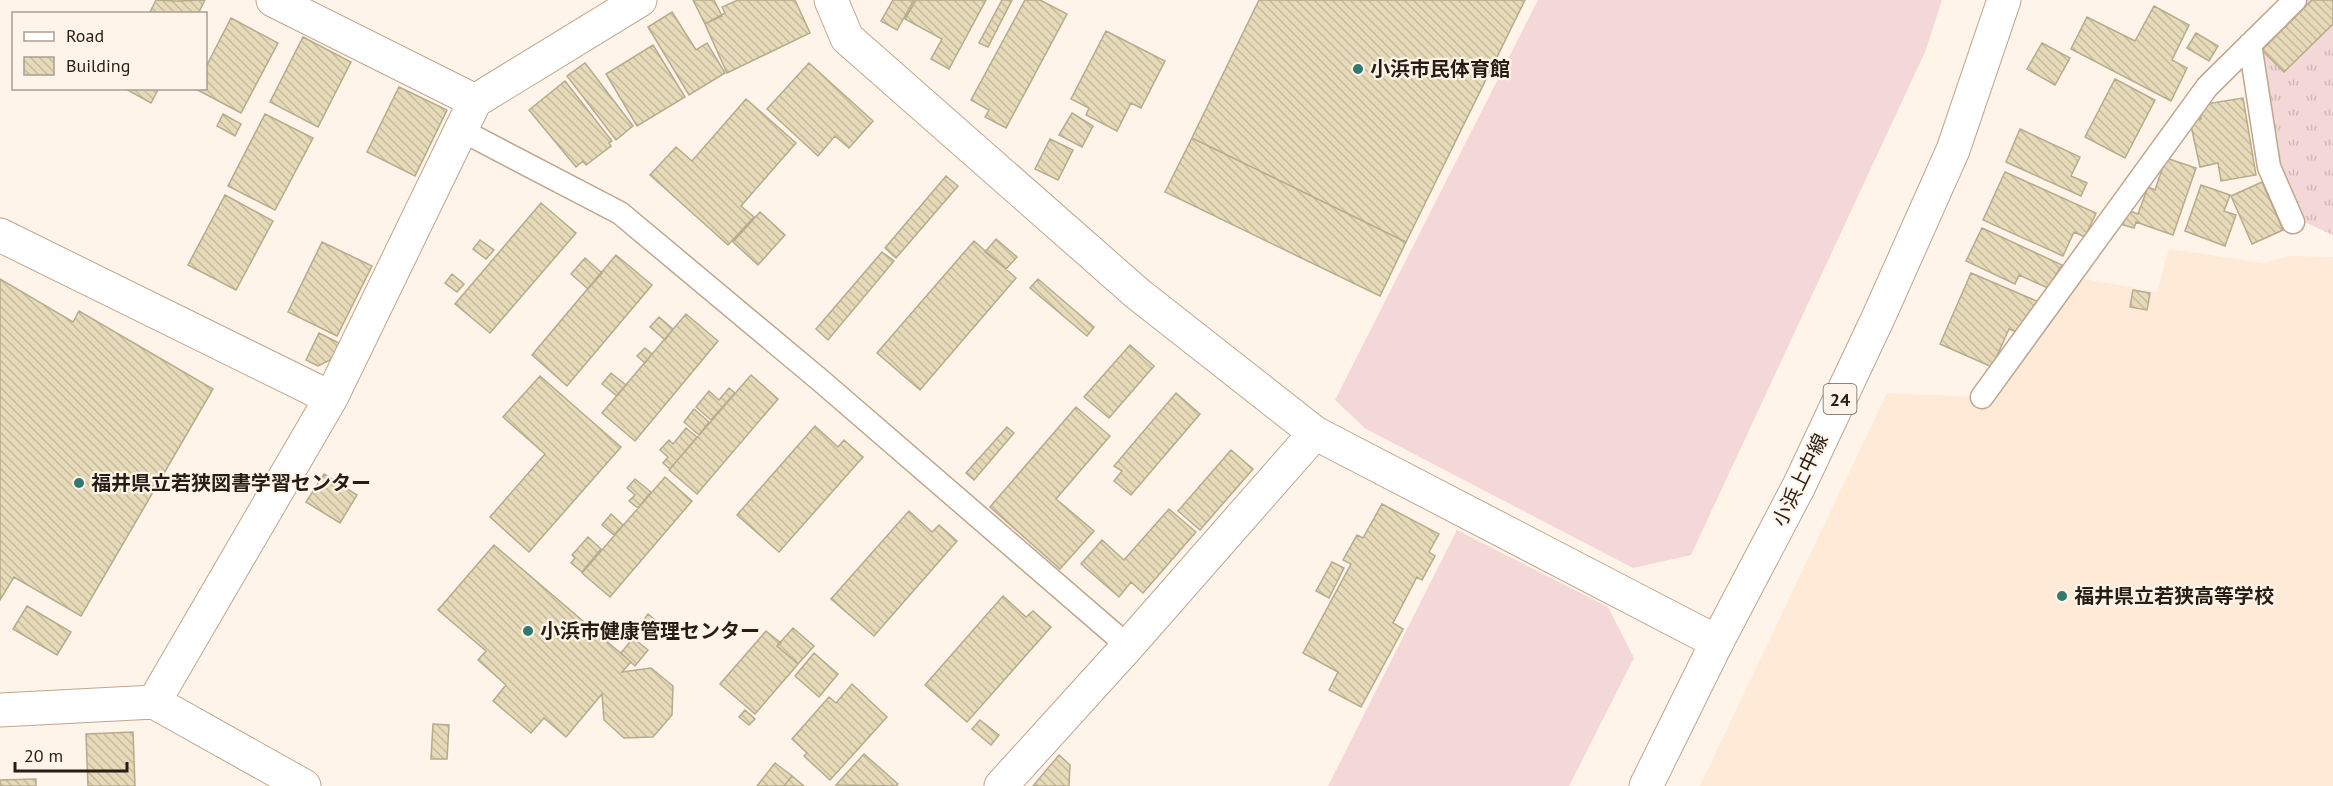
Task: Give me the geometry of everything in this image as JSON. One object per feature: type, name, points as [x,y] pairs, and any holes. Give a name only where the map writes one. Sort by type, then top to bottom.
[{"type":"street","points":[[273,0],[475,101]]},
{"type":"street","points":[[154,702],[331,398],[475,101],[640,0]]},
{"type":"street","points":[[831,0],[847,38],[1138,294],[1315,433],[1717,642]]},
{"type":"street","name":"小浜上中線","points":[[1646,786],[1717,642],[1799,486],[1884,306],[1953,150],[2004,0]]},
{"type":"street","points":[[0,235],[331,398]]},
{"type":"street","points":[[1001,786],[1128,646],[1315,433]]},
{"type":"street","points":[[0,710],[154,702],[303,786]]},
{"type":"lane","points":[[1982,397],[2207,87],[2295,0]]},
{"type":"lane","points":[[2250,45],[2269,167],[2293,222]]},
{"type":"lane","points":[[461,130],[620,213],[820,380],[1128,646]]},
{"type":"shaded area","name":"福井県立若狭高等学校","points":[[2169,249],[2263,263],[2289,256],[2333,257],[2333,786],[1700,786],[1887,393],[1973,397],[2078,278],[2157,292]]},
{"type":"green space","points":[[1538,0],[1942,0],[1925,52],[1691,555],[1633,568],[1366,429],[1335,400]]},
{"type":"green space","points":[[2306,0],[2333,0],[2333,235],[2302,221],[2278,162],[2260,46]]},
{"type":"green space","points":[[1457,530],[1608,607],[1634,658],[1569,786],[1328,786]]},
{"type":"building","points":[[156,0],[205,0],[199,12],[150,12]]},
{"type":"building","points":[[693,0],[714,0],[722,16],[705,24]]},
{"type":"building","points":[[738,0],[795,0],[810,33],[727,73],[705,24],[725,13],[722,7]]},
{"type":"building","points":[[893,0],[914,0],[897,30],[881,21]]},
{"type":"building","points":[[916,0],[986,0],[949,69],[931,59],[942,39],[905,19]]},
{"type":"building","points":[[1002,0],[1012,0],[988,47],[979,43]]},
{"type":"building","points":[[1025,0],[1040,0],[1067,14],[1006,128],[985,117],[989,110],[971,100]]},
{"type":"building","name":"小浜市民体育館","points":[[1259,0],[1525,0],[1406,242],[1192,138]]},
{"type":"building","points":[[2312,0],[2333,0],[2333,24],[2284,72],[2262,50]]},
{"type":"building","points":[[2154,6],[2189,25],[2172,60],[2187,68],[2171,101],[2071,49],[2087,17],[2135,41]]},
{"type":"building","points":[[672,12],[696,50],[707,43],[725,73],[689,95],[648,27]]},
{"type":"building","points":[[231,18],[278,43],[241,113],[198,90],[207,90],[207,65]]},
{"type":"building","points":[[1106,31],[1165,61],[1141,108],[1131,103],[1117,131],[1086,115],[1089,108],[1071,99]]},
{"type":"building","points":[[2196,33],[2218,46],[2209,61],[2187,48]]},
{"type":"building","points":[[303,37],[351,62],[318,127],[270,102]]},
{"type":"building","points":[[2042,43],[2070,58],[2055,85],[2027,69]]},
{"type":"building","points":[[653,45],[685,97],[637,126],[606,74]]},
{"type":"building","points":[[585,63],[633,126],[616,140],[567,76]]},
{"type":"building","points":[[809,63],[873,121],[849,148],[835,136],[818,156],[767,109]]},
{"type":"building","points":[[2115,79],[2155,100],[2125,158],[2085,137]]},
{"type":"building","points":[[565,81],[612,141],[609,143],[611,146],[586,165],[583,161],[576,167],[529,110]]},
{"type":"building","points":[[399,87],[447,110],[415,176],[367,152]]},
{"type":"building","points":[[128,90],[158,90],[151,103]]},
{"type":"building","points":[[2243,98],[2256,175],[2221,181],[2218,163],[2200,167],[2190,121],[2201,119],[2199,105]]},
{"type":"building","points":[[746,99],[796,143],[741,206],[754,217],[728,245],[650,175],[676,147],[692,161]]},
{"type":"building","points":[[1072,113],[1093,126],[1082,147],[1059,135]]},
{"type":"building","points":[[223,114],[241,124],[235,136],[217,126]]},
{"type":"building","points":[[265,114],[313,138],[275,210],[228,186]]},
{"type":"building","points":[[2020,129],[2080,157],[2071,176],[2087,183],[2081,196],[2006,162]]},
{"type":"building","points":[[1192,138],[1406,242],[1380,296],[1165,192]]},
{"type":"building","points":[[1050,139],[1073,150],[1058,180],[1035,169]]},
{"type":"building","points":[[2166,158],[2196,168],[2173,235],[2136,222],[2134,228],[2123,225],[2127,210],[2138,214],[2148,187],[2155,190]]},
{"type":"building","points":[[2005,172],[2096,213],[2085,237],[2074,232],[2063,256],[1983,220]]},
{"type":"building","points":[[946,176],[958,186],[896,258],[885,248]]},
{"type":"building","points":[[2262,182],[2283,230],[2252,244],[2231,196]]},
{"type":"building","points":[[2201,185],[2230,195],[2224,211],[2236,215],[2225,246],[2185,231]]},
{"type":"building","points":[[225,195],[273,221],[236,290],[188,265]]},
{"type":"building","points":[[541,203],[576,233],[490,333],[455,304]]},
{"type":"building","points":[[760,212],[785,235],[758,265],[733,242]]},
{"type":"building","points":[[1982,228],[2062,265],[2048,288],[2019,275],[2015,284],[1966,261]]},
{"type":"building","points":[[996,239],[1017,257],[1006,269],[985,252]]},
{"type":"building","points":[[480,240],[494,250],[486,259],[473,249]]},
{"type":"building","points":[[974,241],[1016,278],[920,390],[877,353]]},
{"type":"building","points":[[322,242],[372,266],[337,336],[288,312]]},
{"type":"building","points":[[882,252],[894,261],[828,340],[816,329]]},
{"type":"building","points":[[616,255],[652,285],[567,386],[532,355]]},
{"type":"building","points":[[585,258],[602,273],[588,289],[571,274]]},
{"type":"building","points":[[1971,273],[2039,302],[2017,332],[2009,329],[1992,367],[1940,344]]},
{"type":"building","points":[[452,274],[464,284],[457,292],[445,283]]},
{"type":"building","name":"福井県立若狭図書学習センター","points":[[0,279],[73,322],[79,311],[213,389],[81,616],[14,577],[0,600]]},
{"type":"building","points":[[1038,279],[1094,327],[1087,336],[1030,288]]},
{"type":"building","points":[[2133,290],[2150,293],[2147,310],[2130,307]]},
{"type":"building","points":[[686,314],[718,341],[635,441],[602,413]]},
{"type":"building","points":[[659,317],[673,329],[665,340],[650,327]]},
{"type":"building","points":[[319,333],[339,343],[332,359],[318,366],[306,360]]},
{"type":"building","points":[[1130,345],[1154,366],[1109,418],[1084,397]]},
{"type":"building","points":[[645,348],[652,354],[645,363],[637,356]]},
{"type":"building","points":[[611,373],[626,385],[617,396],[602,384]]},
{"type":"building","points":[[751,375],[778,399],[697,494],[669,470]]},
{"type":"building","points":[[540,376],[621,447],[529,552],[490,517],[545,454],[503,417]]},
{"type":"building","points":[[729,388],[735,393],[711,420],[696,407],[709,391],[719,400]]},
{"type":"building","points":[[1176,393],[1200,414],[1131,495],[1114,481],[1122,471],[1114,466]]},
{"type":"building","points":[[1076,407],[1110,436],[1056,499],[1094,531],[1060,569],[990,507]]},
{"type":"building","points":[[694,409],[709,422],[699,435],[684,422]]},
{"type":"building","points":[[815,426],[838,447],[844,440],[863,457],[779,552],[737,515]]},
{"type":"building","points":[[1007,427],[1014,433],[974,480],[966,473]]},
{"type":"building","points":[[686,428],[697,437],[670,469],[663,463],[668,457],[660,450],[669,440],[673,444]]},
{"type":"building","points":[[1231,450],[1253,469],[1200,530],[1178,511]]},
{"type":"building","points":[[324,474],[357,495],[340,523],[306,502]]},
{"type":"building","points":[[665,477],[692,501],[610,597],[582,573]]},
{"type":"building","points":[[635,479],[651,492],[638,508],[629,501],[635,495],[627,488]]},
{"type":"building","points":[[1382,504],[1439,534],[1429,552],[1435,556],[1422,580],[1417,577],[1393,623],[1403,629],[1361,707],[1329,690],[1338,672],[1303,653],[1351,564],[1343,560],[1357,535],[1363,538]]},
{"type":"building","points":[[1169,509],[1196,532],[1143,593],[1131,582],[1119,597],[1081,564],[1102,540],[1124,560]]},
{"type":"building","points":[[909,511],[932,532],[939,525],[957,541],[874,636],[831,599]]},
{"type":"building","points":[[611,514],[623,525],[614,535],[602,525]]},
{"type":"building","points":[[588,537],[601,549],[582,572],[571,563],[575,558],[572,555]]},
{"type":"building","name":"小浜市健康管理センター","points":[[494,545],[631,662],[622,672],[651,668],[673,686],[672,715],[653,737],[624,738],[604,720],[602,694],[566,737],[544,718],[531,733],[493,701],[506,685],[478,660],[486,651],[438,610]]},
{"type":"building","points":[[1332,562],[1344,568],[1329,598],[1316,591]]},
{"type":"building","points":[[1003,596],[1026,617],[1033,611],[1051,627],[967,722],[925,685]]},
{"type":"building","points":[[27,606],[71,632],[57,655],[13,629]]},
{"type":"building","points":[[648,614],[665,628],[656,640],[639,626]]},
{"type":"building","points":[[793,628],[814,646],[798,664],[777,646]]},
{"type":"building","points":[[766,631],[781,643],[777,646],[798,664],[755,714],[720,684]]},
{"type":"building","points":[[633,638],[648,650],[635,666],[621,653]]},
{"type":"building","points":[[814,653],[838,674],[819,697],[795,676]]},
{"type":"building","points":[[852,684],[887,717],[830,780],[804,756],[807,753],[792,739],[829,697],[836,703]]},
{"type":"building","points":[[745,710],[755,719],[749,725],[739,717]]},
{"type":"building","points":[[980,720],[999,735],[991,745],[972,729]]},
{"type":"building","points":[[433,724],[449,725],[447,759],[431,759]]},
{"type":"building","points":[[133,732],[135,786],[88,786],[86,734]]},
{"type":"building","points":[[864,754],[898,784],[896,786],[836,785]]},
{"type":"building","points":[[1059,755],[1070,765],[1069,786],[1033,786]]},
{"type":"building","points":[[775,763],[792,776],[784,786],[757,786]]},
{"type":"building","points":[[792,776],[804,786],[784,786]]},
{"type":"building","points":[[36,779],[36,786],[0,786],[0,780]]},
{"type":"place","name":"小浜市民体育館","points":[[1358,69]]},
{"type":"place","name":"福井県立若狭図書学習センター","points":[[79,483]]},
{"type":"place","name":"福井県立若狭高等学校","points":[[2062,596]]},
{"type":"place","name":"小浜市健康管理センター","points":[[528,631]]}]
